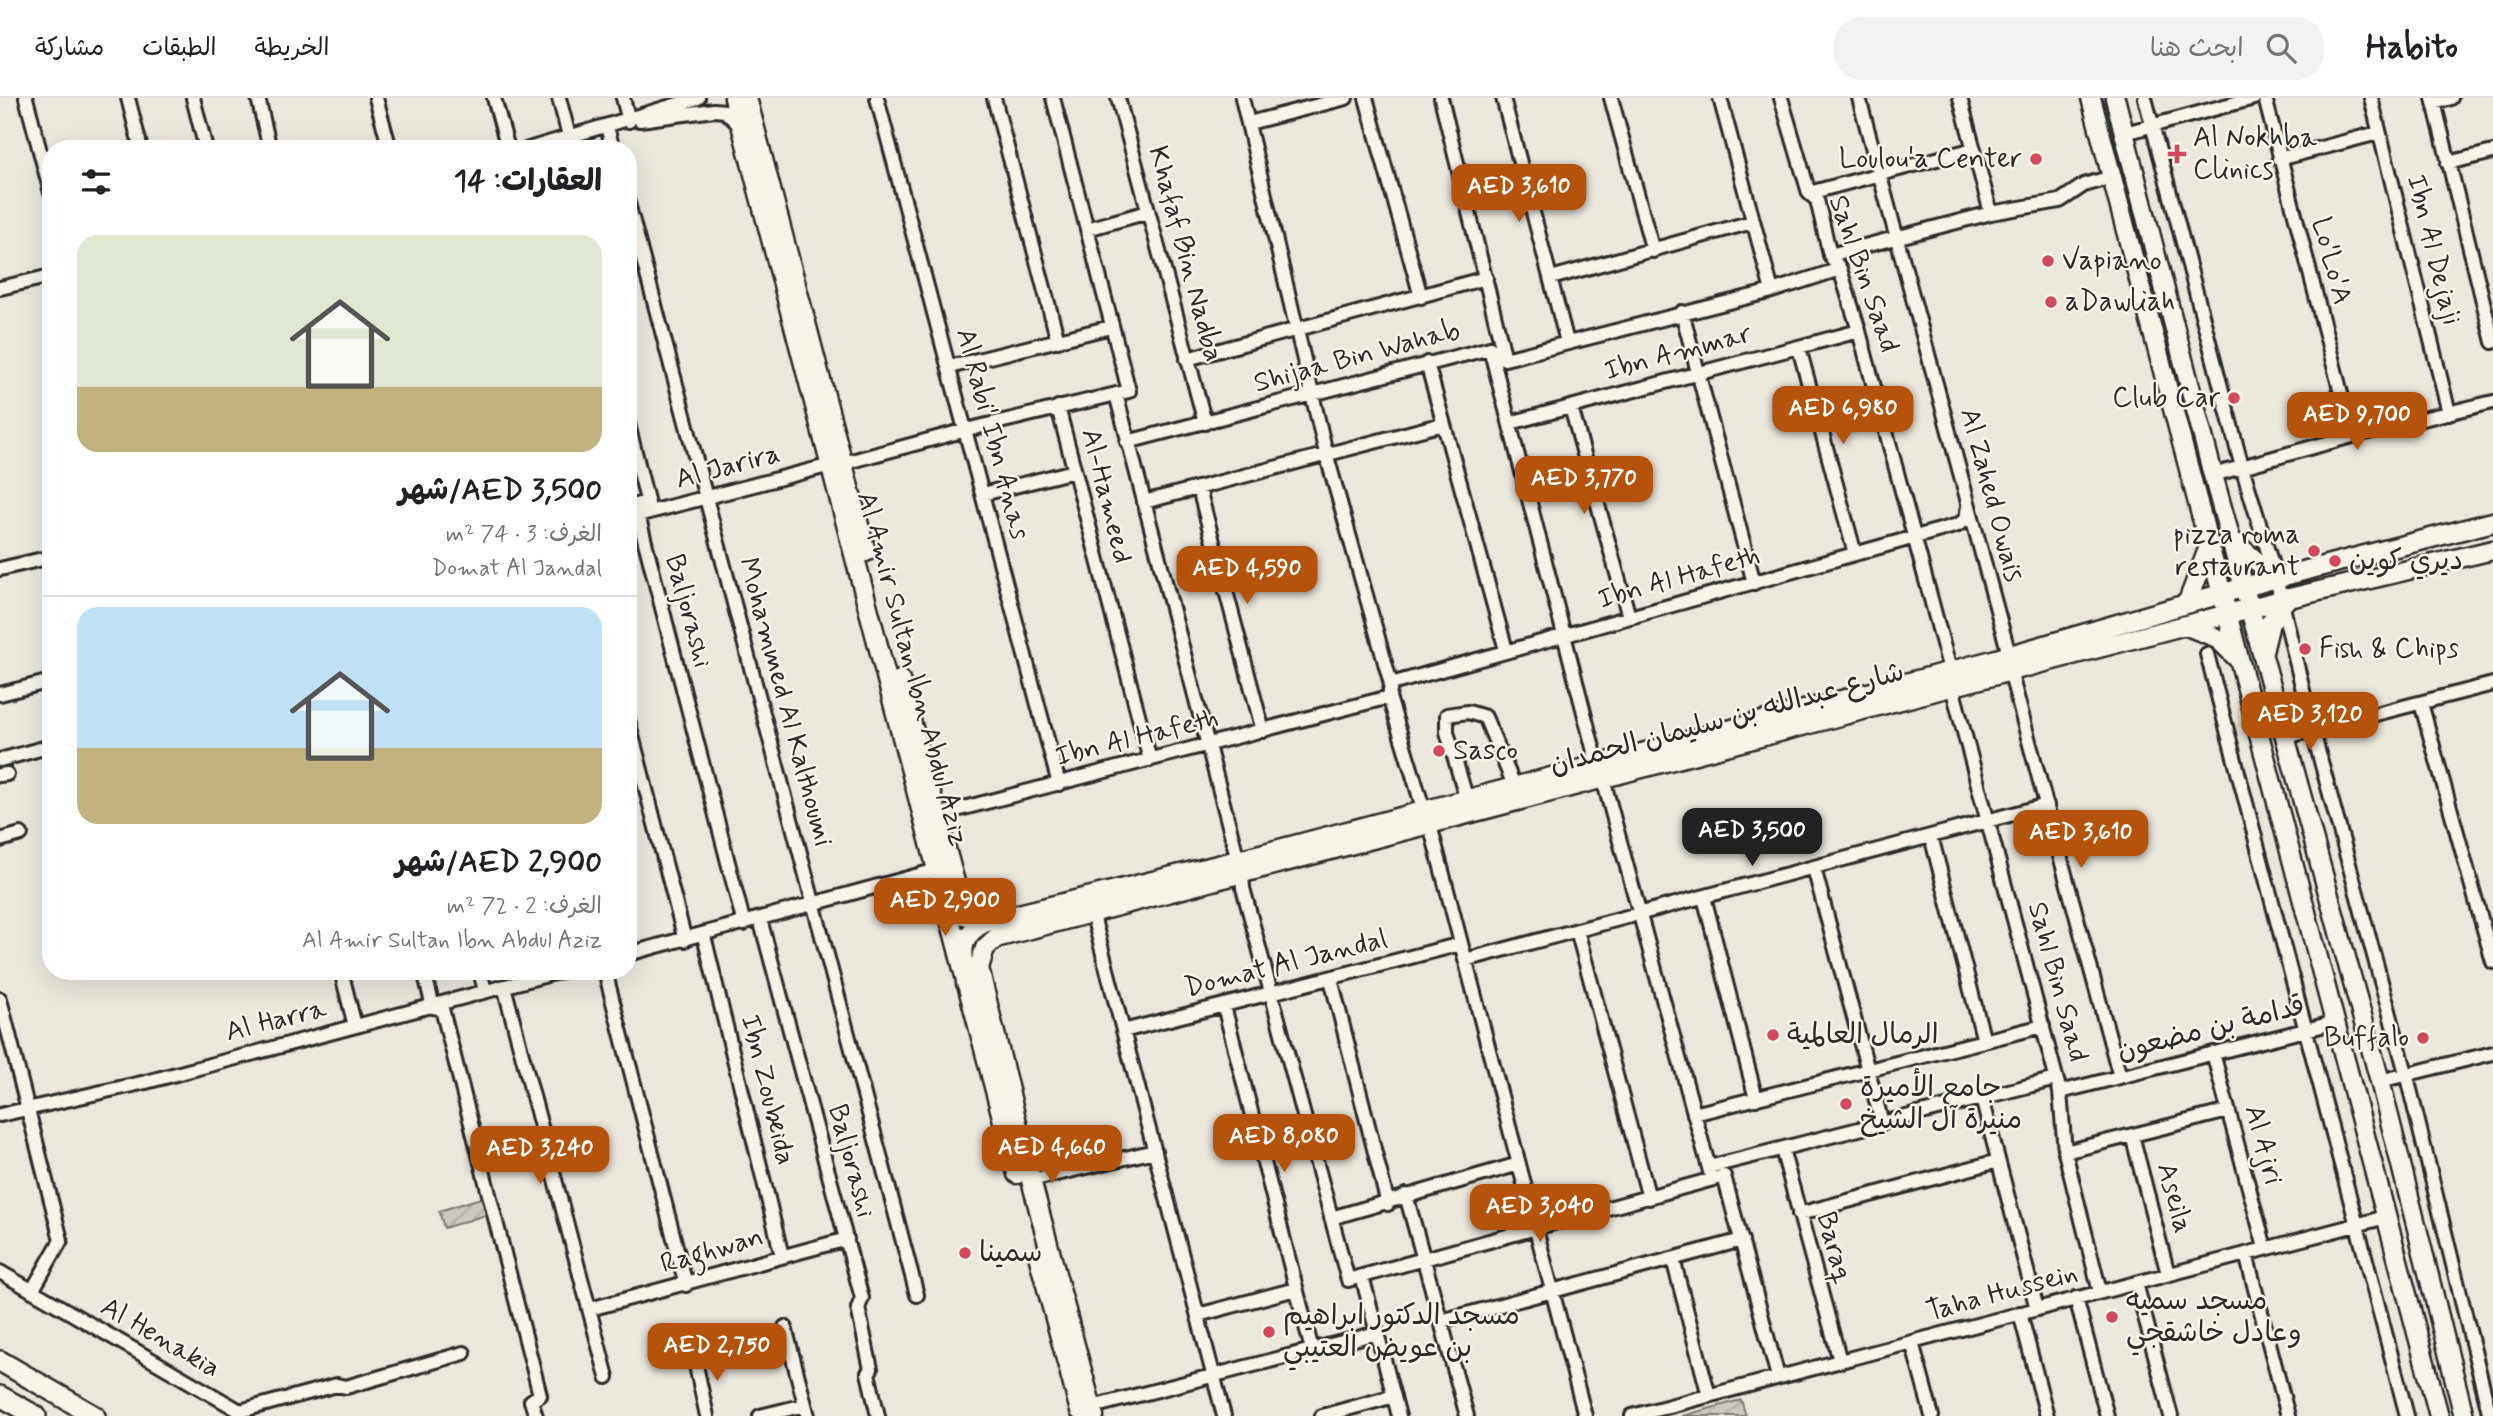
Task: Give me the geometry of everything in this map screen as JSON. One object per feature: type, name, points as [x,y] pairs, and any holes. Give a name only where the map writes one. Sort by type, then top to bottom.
[{"type":"main road","points":[[0,1361],[94,1416]]},
{"type":"main road","points":[[0,1396],[36,1416]]},
{"type":"street","points":[[26,98],[42,159]]},
{"type":"street","points":[[128,98],[139,140]]},
{"type":"street","points":[[193,98],[204,140]]},
{"type":"street","points":[[258,98],[268,140]]},
{"type":"street","points":[[376,98],[388,140]]},
{"type":"street","points":[[494,98],[506,140]]},
{"type":"street","points":[[559,98],[562,140]]},
{"type":"street","points":[[623,98],[629,121]]},
{"type":"street","points":[[568,140],[698,98]]},
{"type":"street","name":"Al Amir Sultan Ibn Abdul Aziz","points":[[734,98],[746,122],[837,464],[937,816],[969,938],[966,983],[1089,1413]]},
{"type":"street","name":"Al Amir Sultan Ibn Abdul Aziz","points":[[746,122],[747,98]]},
{"type":"street","points":[[629,121],[714,110],[725,111],[746,122],[757,98]]},
{"type":"street","name":"Al Rabi' Ibn Anas","points":[[877,98],[967,429],[1059,784]]},
{"type":"street","points":[[994,98],[1058,341]]},
{"type":"street","points":[[1053,98],[1111,327],[1123,392],[1127,442],[1331,1218],[1519,1164]]},
{"type":"street","name":"Khafaf Bin Nadba","points":[[1118,98],[1205,423]]},
{"type":"street","points":[[1242,98],[1326,453],[1461,944],[1585,1416]]},
{"type":"street","points":[[1248,123],[1346,98]]},
{"type":"street","points":[[1366,98],[1421,298]]},
{"type":"street","points":[[1441,98],[1504,359],[1772,291],[1840,269]]},
{"type":"street","points":[[1503,98],[1567,342]]},
{"type":"street","points":[[1611,98],[1653,251]]},
{"type":"street","points":[[1720,98],[1772,291]]},
{"type":"street","name":"Sahl Bin Saad","points":[[1782,98],[1809,192],[1817,200],[1830,255],[1840,269],[1859,331],[1914,537],[2058,1086],[2065,1152],[2100,1292]]},
{"type":"street","name":"Al Zahed Owais","points":[[1859,98],[2007,647],[2005,665],[2047,805],[2120,1077]]},
{"type":"street","points":[[1960,98],[1991,212]]},
{"type":"street","points":[[2093,98],[2118,153],[2124,150],[2125,133]]},
{"type":"street","points":[[2093,98],[2210,544],[2216,595],[2228,616],[2333,1023],[2439,1416]]},
{"type":"street","points":[[2115,98],[2213,475],[2380,1081],[2464,1416]]},
{"type":"street","points":[[2145,98],[2242,467],[2278,576],[2313,732],[2406,1073],[2490,1416]]},
{"type":"street","points":[[2125,133],[2254,98]]},
{"type":"street","name":"Lo'Lo'A","points":[[2265,98],[2352,436]]},
{"type":"street","name":"Ibn Al Dejaji","points":[[2371,98],[2449,413]]},
{"type":"street","points":[[2451,98],[2433,100],[2493,342]]},
{"type":"street","points":[[607,127],[611,140]]},
{"type":"street","points":[[2279,159],[2378,133]]},
{"type":"street","points":[[1809,192],[1974,149]]},
{"type":"street","points":[[2448,163],[2493,152]]},
{"type":"street","points":[[1830,255],[1991,212],[2060,201],[2084,185],[2112,177]]},
{"type":"street","points":[[1087,229],[1148,212]]},
{"type":"street","points":[[1551,278],[1752,222]]},
{"type":"street","name":"Mohammed Al Kalthoumi","points":[[637,237],[917,1295]]},
{"type":"street","points":[[0,288],[42,278]]},
{"type":"street","points":[[1187,359],[1421,298],[1486,278]]},
{"type":"street","points":[[1682,312],[1754,583]]},
{"type":"street","points":[[948,367],[1111,327]]},
{"type":"street","name":"Ibn Ammar","points":[[1510,423],[1859,331]]},
{"type":"street","points":[[1490,348],[1600,771],[1641,912],[1694,1115],[1742,1240],[1778,1377]]},
{"type":"street","name":"Shijaa Bin Wahab","points":[[1127,442],[1490,348],[1504,359]]},
{"type":"street","points":[[1799,348],[1854,554]]},
{"type":"street","points":[[1427,363],[1506,650]]},
{"type":"street","name":"Al Jarira","points":[[641,509],[706,498],[967,429],[1123,392]]},
{"type":"street","points":[[2213,475],[2352,436],[2493,401]]},
{"type":"street","name":"Al-Hameed","points":[[1058,407],[1150,761]]},
{"type":"street","points":[[1571,407],[1629,617]]},
{"type":"street","points":[[1144,502],[1443,425]]},
{"type":"street","name":"Al Amir Sultan Ibn Abdul Aziz","points":[[837,464],[937,870],[969,938]]},
{"type":"street","points":[[983,494],[1074,471]]},
{"type":"street","name":"Baljorashi","points":[[637,484],[744,923]]},
{"type":"street","points":[[1199,489],[1263,731]]},
{"type":"street","name":"Ibn Al Hafeth","points":[[937,816],[1263,731],[1390,691],[1506,650],[1565,636],[1958,525],[1966,519],[1968,506]]},
{"type":"street","name":"شارع عبدالله بن سليمان الحمدان","points":[[2005,665],[2278,576],[2493,522]]},
{"type":"street","points":[[2233,541],[2278,576]]},
{"type":"street","points":[[2187,604],[2210,544]]},
{"type":"street","name":"شارع عبدالله بن سليمان الحمدان","points":[[996,938],[1240,867],[2005,665],[2187,626],[2493,550]]},
{"type":"street","points":[[0,569],[42,559]]},
{"type":"street","points":[[2263,652],[2270,623],[2284,601]]},
{"type":"street","points":[[2187,626],[2217,638],[2239,660]]},
{"type":"street","points":[[2207,654],[2407,1416]]},
{"type":"street","points":[[0,694],[42,683]]},
{"type":"street","points":[[2286,737],[2493,684]]},
{"type":"street","points":[[2421,703],[2493,961]]},
{"type":"street","points":[[1466,797],[1447,732],[1447,715],[1457,712],[1468,712],[1485,718],[1514,785]]},
{"type":"street","points":[[0,760],[42,748]]},
{"type":"street","points":[[637,755],[685,940]]},
{"type":"street","name":"شارع عبدالله بن سليمان الحمدان","points":[[1427,818],[1466,797],[1514,785],[1600,771]]},
{"type":"street","points":[[1465,960],[2047,805]]},
{"type":"street","points":[[0,840],[21,834]]},
{"type":"street","points":[[1931,836],[1984,1041]]},
{"type":"street","name":"شارع عبدالله بن سليمان الحمدان","points":[[986,922],[1240,867]]},
{"type":"street","points":[[1814,868],[1882,1123]]},
{"type":"street","points":[[637,952],[704,936],[937,870]]},
{"type":"street","points":[[1704,897],[1756,1099]]},
{"type":"street","points":[[1092,912],[1224,1416]]},
{"type":"street","name":"Baljorashi","points":[[760,919],[862,1298],[858,1308],[878,1416]]},
{"type":"street","points":[[969,938],[986,922]]},
{"type":"street","points":[[986,922],[979,929],[981,936],[996,938]]},
{"type":"street","points":[[1577,930],[1649,1198]]},
{"type":"street","name":"Ibn Zoubeida","points":[[704,936],[782,1256]]},
{"type":"street","points":[[969,938],[996,938]]},
{"type":"street","points":[[969,938],[1089,1413],[1377,1333]]},
{"type":"street","name":"Domat Al Jandal","points":[[1123,1031],[1461,944]]},
{"type":"street","points":[[1331,979],[1388,1203]]},
{"type":"street","points":[[343,980],[355,1027]]},
{"type":"street","points":[[426,980],[433,1007],[442,1009],[540,1395],[531,1401],[536,1416]]},
{"type":"street","points":[[482,980],[485,991]]},
{"type":"street","name":"Al Harra","points":[[0,1115],[355,1027],[527,980]]},
{"type":"street","points":[[607,980],[686,1285]]},
{"type":"street","points":[[504,986],[607,1377]]},
{"type":"street","points":[[0,999],[61,1240],[32,1291]]},
{"type":"street","points":[[1224,1006],[1312,1350]]},
{"type":"street","name":"قدامة بن مضعون","points":[[1331,1218],[1348,1280],[1649,1198],[1782,1149],[1982,1098],[2120,1077],[2333,1023]]},
{"type":"street","points":[[1694,1115],[2043,1026]]},
{"type":"street","points":[[2380,1081],[2493,1053]]},
{"type":"street","name":"Al Ajri","points":[[2213,1054],[2265,1248]]},
{"type":"street","points":[[1982,1098],[2037,1309]]},
{"type":"street","points":[[2065,1152],[2228,1111]]},
{"type":"street","name":"Aseila","points":[[2132,1135],[2168,1274]]},
{"type":"street","name":"Baraq","points":[[1782,1149],[1840,1361]]},
{"type":"street","points":[[1031,1180],[1155,1151]]},
{"type":"street","points":[[1799,1214],[1998,1161]]},
{"type":"street","points":[[1406,1195],[1466,1416]]},
{"type":"street","name":"Taha Hussein","points":[[1632,1416],[2386,1216]]},
{"type":"street","name":"Raghwan","points":[[590,1309],[847,1239]]},
{"type":"street","points":[[1441,1321],[1742,1240]]},
{"type":"street","points":[[2246,1254],[2288,1416]]},
{"type":"street","points":[[1673,1259],[1709,1395]]},
{"type":"street","name":"Al Henakia","points":[[0,1272],[240,1411],[337,1385],[346,1387],[464,1353]]},
{"type":"street","points":[[1362,1276],[1399,1416]]},
{"type":"street","points":[[2136,1283],[2171,1416]]},
{"type":"street","points":[[1198,1315],[1296,1290]]},
{"type":"street","points":[[2076,1298],[2108,1416]]},
{"type":"street","points":[[2020,1313],[2047,1416]]},
{"type":"street","points":[[760,1416],[806,1410],[786,1327]]},
{"type":"street","points":[[1912,1342],[1932,1416]]},
{"type":"street","points":[[694,1356],[706,1416]]},
{"type":"street","points":[[1329,1415],[1394,1396]]},
{"type":"shaded area","points":[[484,1197],[489,1214],[444,1228],[439,1211]]},
{"type":"shaded area","points":[[1741,1400],[1746,1416],[1682,1416]]},
{"type":"place","name":"Al Nokhba Clinics","points":[[2177,154]]},
{"type":"place","name":"Loulou'a Center","points":[[2036,159]]},
{"type":"place","name":"Vapiano","points":[[2048,261]]},
{"type":"place","name":"aDawliah","points":[[2051,302]]},
{"type":"place","name":"Club Car","points":[[2234,398]]},
{"type":"place","name":"pizza roma restaurant","points":[[2314,551]]},
{"type":"place","name":"ديري كوين","points":[[2335,561]]},
{"type":"place","name":"Fish & Chips","points":[[2305,649]]},
{"type":"place","name":"Sasco","points":[[1439,751]]},
{"type":"place","name":"الرمال العالمية","points":[[1773,1035]]},
{"type":"place","name":"Buffalo","points":[[2423,1038]]},
{"type":"place","name":"جامع الأميرة منيرة آل الشيخ","points":[[1846,1104]]},
{"type":"place","name":"سمينا","points":[[965,1253]]},
{"type":"place","name":"مسجد سميه وعادل خاشقجي","points":[[2112,1317]]},
{"type":"place","name":"مسجد الدكتور ابراهيم بن عويض العتيبي","points":[[1269,1332]]}]
